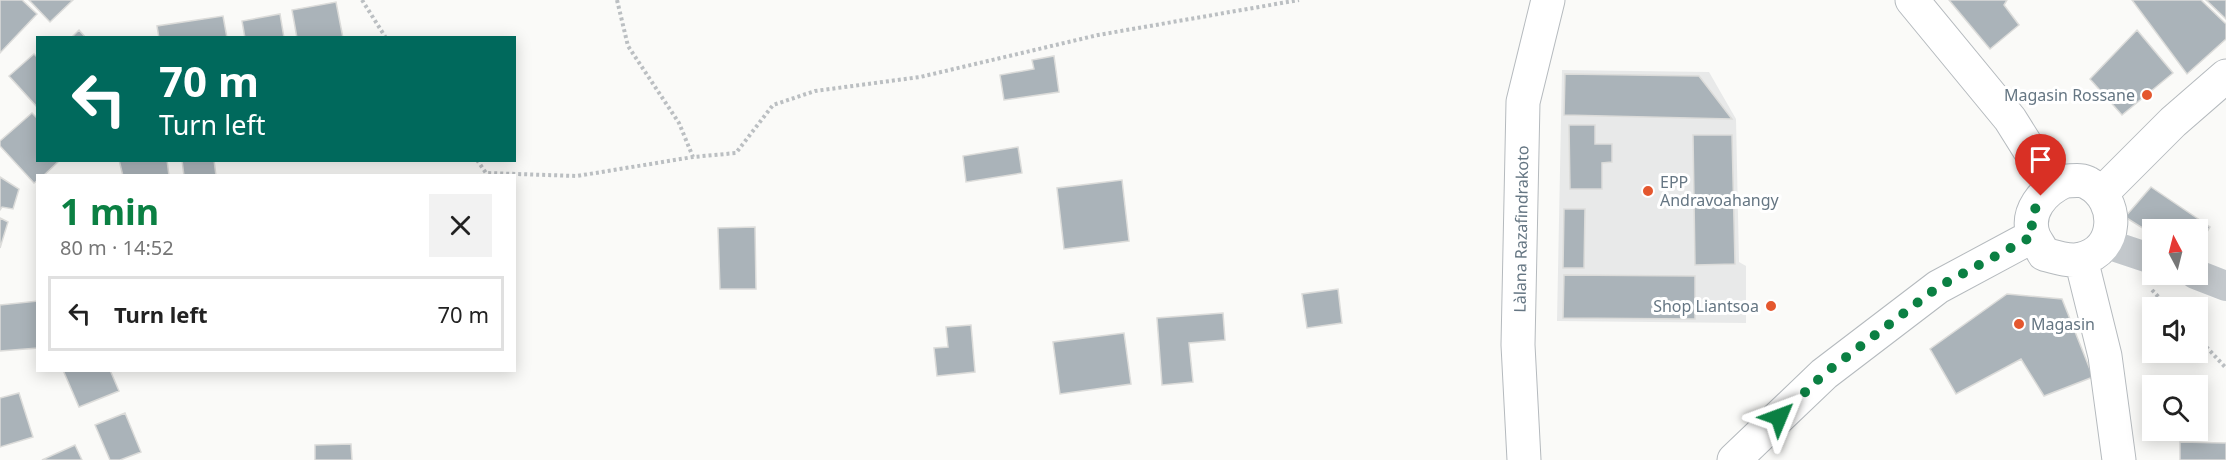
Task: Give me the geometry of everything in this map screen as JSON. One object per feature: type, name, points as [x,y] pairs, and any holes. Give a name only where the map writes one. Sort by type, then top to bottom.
[{"type":"main road","name":"Làlana Razafindrakoto","points":[[1524,460],[1518,345],[1523,102],[1548,0]]},
{"type":"main road","points":[[1912,0],[2010,119],[2052,186]]},
{"type":"main road","points":[[2102,193],[2173,122],[2226,76]]},
{"type":"main road","points":[[2065,181],[2086,181],[2102,193],[2112,211],[2111,232],[2092,251],[2060,258],[2044,254],[2033,236],[2031,218],[2041,196],[2052,186],[2065,181]]},
{"type":"main road","points":[[1734,460],[1824,374],[1938,287],[2033,236]]},
{"type":"main road","points":[[2092,251],[2119,460]]},
{"type":"street","points":[[2092,251],[2142,258]]},
{"type":"street","points":[[2208,279],[2226,286]]},
{"type":"path","points":[[362,0],[385,36]]},
{"type":"path","points":[[617,0],[628,46],[679,123],[693,157]]},
{"type":"path","points":[[478,162],[486,173],[577,176],[693,157],[736,153],[773,105],[815,91],[920,77],[1098,35],[1299,0]]},
{"type":"path","points":[[2208,349],[2226,368]]},
{"type":"shaded area","name":"EPP Andravoahangy","points":[[1562,70],[1709,72],[1736,119],[1739,262],[1746,266],[1746,323],[1557,321]]},
{"type":"building","points":[[0,0],[22,0],[37,14],[0,53]]},
{"type":"building","points":[[29,0],[73,0],[50,22]]},
{"type":"building","points":[[1949,0],[2007,0],[2004,5],[2019,25],[1990,49]]},
{"type":"building","points":[[2132,0],[2201,0],[2226,24],[2226,39],[2187,74]]},
{"type":"building","points":[[2206,0],[2226,0],[2226,19]]},
{"type":"building","points":[[336,2],[343,36],[297,36],[292,10]]},
{"type":"building","points":[[280,14],[284,36],[245,36],[242,21]]},
{"type":"building","points":[[223,16],[227,36],[159,36],[157,26]]},
{"type":"building","points":[[79,30],[84,36],[73,36]]},
{"type":"building","points":[[2137,30],[2173,73],[2122,115],[2090,79]]},
{"type":"building","points":[[34,54],[36,56],[36,106],[9,76]]},
{"type":"building","points":[[1054,56],[1059,92],[1004,100],[1000,75],[1034,69],[1032,60]]},
{"type":"building","points":[[1565,74],[1699,76],[1732,119],[1564,115]]},
{"type":"building","points":[[32,113],[36,117],[36,162],[58,162],[45,174],[36,174],[34,183],[0,146],[0,141]]},
{"type":"building","points":[[1569,125],[1595,125],[1595,144],[1612,144],[1612,162],[1602,163],[1602,189],[1570,189]]},
{"type":"building","points":[[1693,135],[1732,135],[1735,264],[1695,265]]},
{"type":"building","points":[[1018,147],[1022,173],[966,182],[963,156]]},
{"type":"building","points":[[120,162],[167,162],[169,174],[122,174]]},
{"type":"building","points":[[182,162],[214,162],[216,174],[184,174]]},
{"type":"building","points":[[0,177],[19,189],[13,209],[2,207],[0,210]]},
{"type":"building","points":[[1122,180],[1129,241],[1064,249],[1057,188]]},
{"type":"building","points":[[2151,187],[2198,219],[2142,219],[2142,228],[2125,217]]},
{"type":"building","points":[[1564,209],[1585,209],[1584,268],[1563,268]]},
{"type":"building","points":[[0,218],[8,222],[0,248]]},
{"type":"building","points":[[755,227],[756,289],[720,289],[718,228]]},
{"type":"building","points":[[1564,275],[1695,276],[1695,319],[1563,318]]},
{"type":"building","points":[[1338,289],[1342,323],[1307,328],[1302,294]]},
{"type":"building","name":"Magasin","points":[[2007,294],[2062,299],[2093,377],[2044,396],[2021,359],[1956,394],[1930,349]]},
{"type":"building","points":[[36,301],[36,348],[0,351],[0,305]]},
{"type":"building","points":[[1223,313],[1225,340],[1189,343],[1193,382],[1162,385],[1157,318]]},
{"type":"building","points":[[971,325],[975,372],[937,376],[934,348],[948,347],[946,327]]},
{"type":"building","points":[[1124,333],[1131,384],[1060,394],[1053,342]]},
{"type":"building","points":[[64,372],[111,372],[119,391],[79,407]]},
{"type":"building","points":[[19,393],[33,437],[0,447],[0,398]]},
{"type":"building","points":[[125,413],[141,452],[120,460],[110,460],[95,425]]},
{"type":"building","points":[[2180,442],[2226,443],[2226,460],[2180,460]]},
{"type":"building","points":[[351,444],[352,460],[315,460],[315,445]]},
{"type":"building","points":[[75,445],[82,460],[42,460]]},
{"type":"place","name":"Magasin Rossane","points":[[2147,95]]},
{"type":"place","name":"EPP Andravoahangy","points":[[1648,191]]},
{"type":"place","name":"Shop Liantsoa","points":[[1771,306]]},
{"type":"place","name":"Magasin","points":[[2019,324]]},
{"type":"route","points":[[1779,417],[1824,374],[1938,287],[2033,236],[2031,218],[2041,196]]}]
